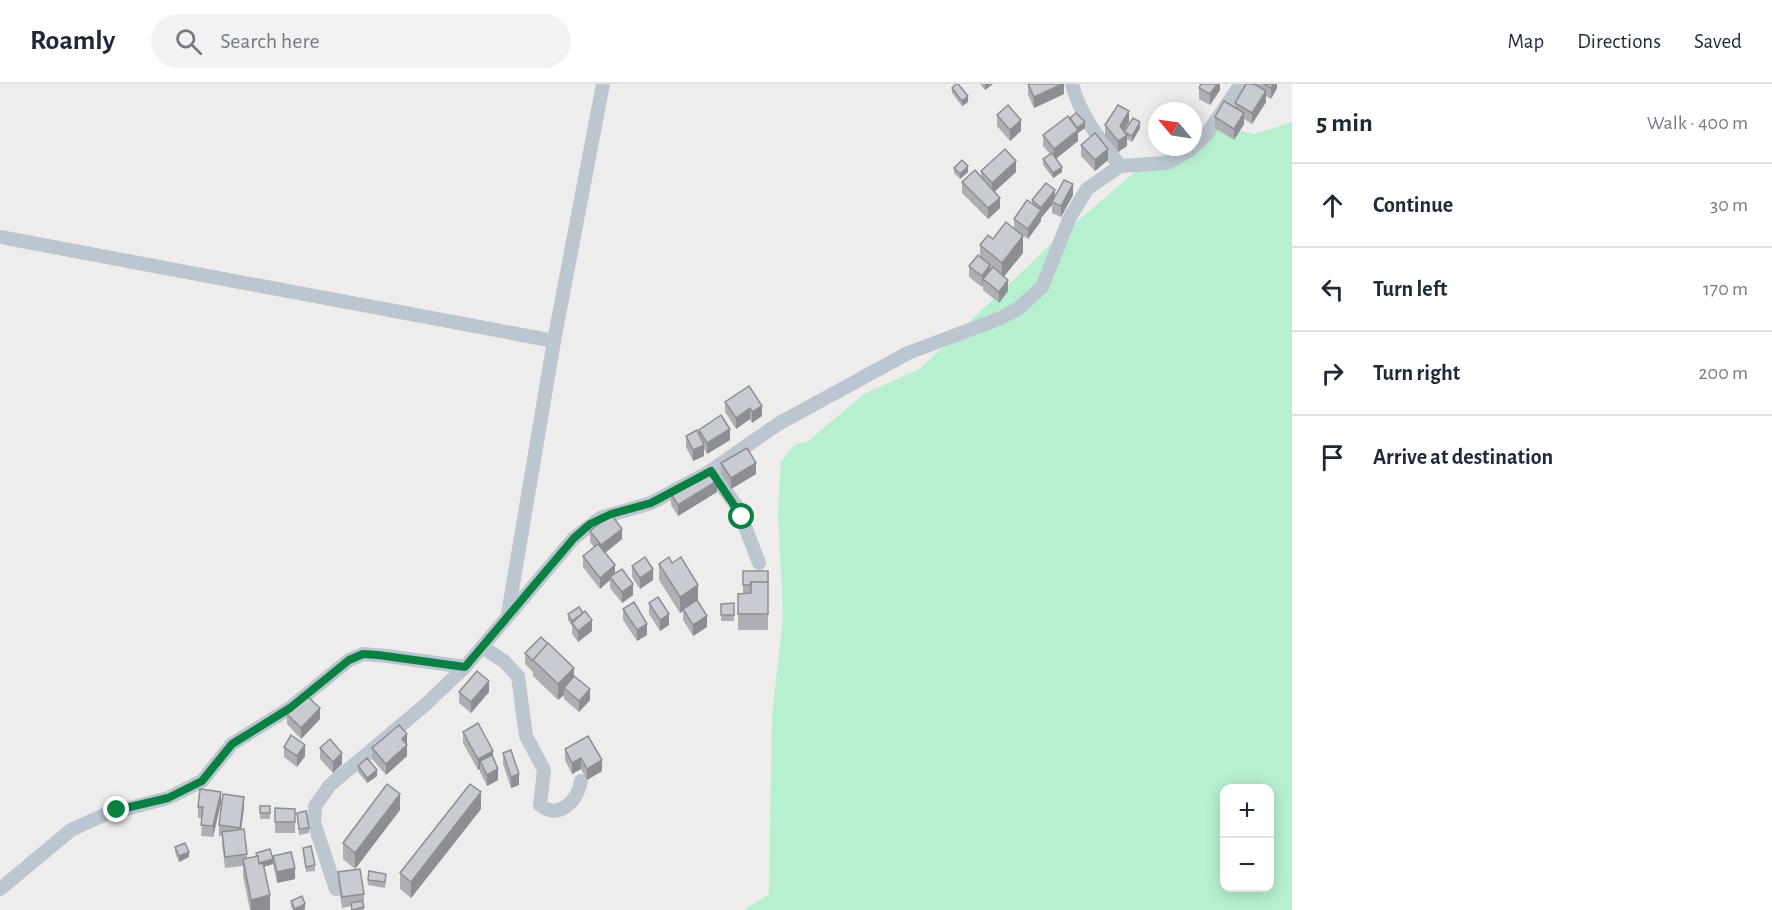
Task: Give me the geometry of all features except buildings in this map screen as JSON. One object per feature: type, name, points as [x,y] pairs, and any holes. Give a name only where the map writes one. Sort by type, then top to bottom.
[{"type":"street","points":[[508,616],[555,340],[603,84]]},
{"type":"street","points":[[1072,84],[1079,105],[1094,132],[1120,166]]},
{"type":"street","points":[[336,889],[314,823],[315,806],[330,785],[425,705],[465,667],[574,538],[590,524],[611,514],[651,503],[711,471],[778,424],[861,377],[908,353],[1001,318],[1029,302],[1042,287],[1081,197],[1087,189],[1120,166],[1167,163],[1190,150],[1206,135],[1241,84]]},
{"type":"street","points":[[0,237],[555,340]]},
{"type":"street","points":[[711,471],[738,508],[759,563]]},
{"type":"street","points":[[482,647],[510,666],[520,682],[526,736],[544,771],[540,805],[548,810],[563,809],[574,799],[581,781]]},
{"type":"street","points":[[0,888],[71,830],[106,813],[168,798],[202,781],[232,744],[290,708],[349,660],[363,654],[465,667]]},
{"type":"green space","points":[[1292,122],[1292,910],[744,910],[769,894],[772,715],[783,617],[778,513],[781,462],[794,445],[808,441],[864,394],[921,368],[1053,242],[1136,171],[1160,156],[1202,156],[1202,130],[1210,125],[1255,134]]},
{"type":"route","points":[[117,810],[168,798],[202,781],[232,744],[290,708],[349,660],[363,654],[411,661],[457,664],[465,667],[574,538],[600,518],[651,503],[711,471],[742,517]]}]
